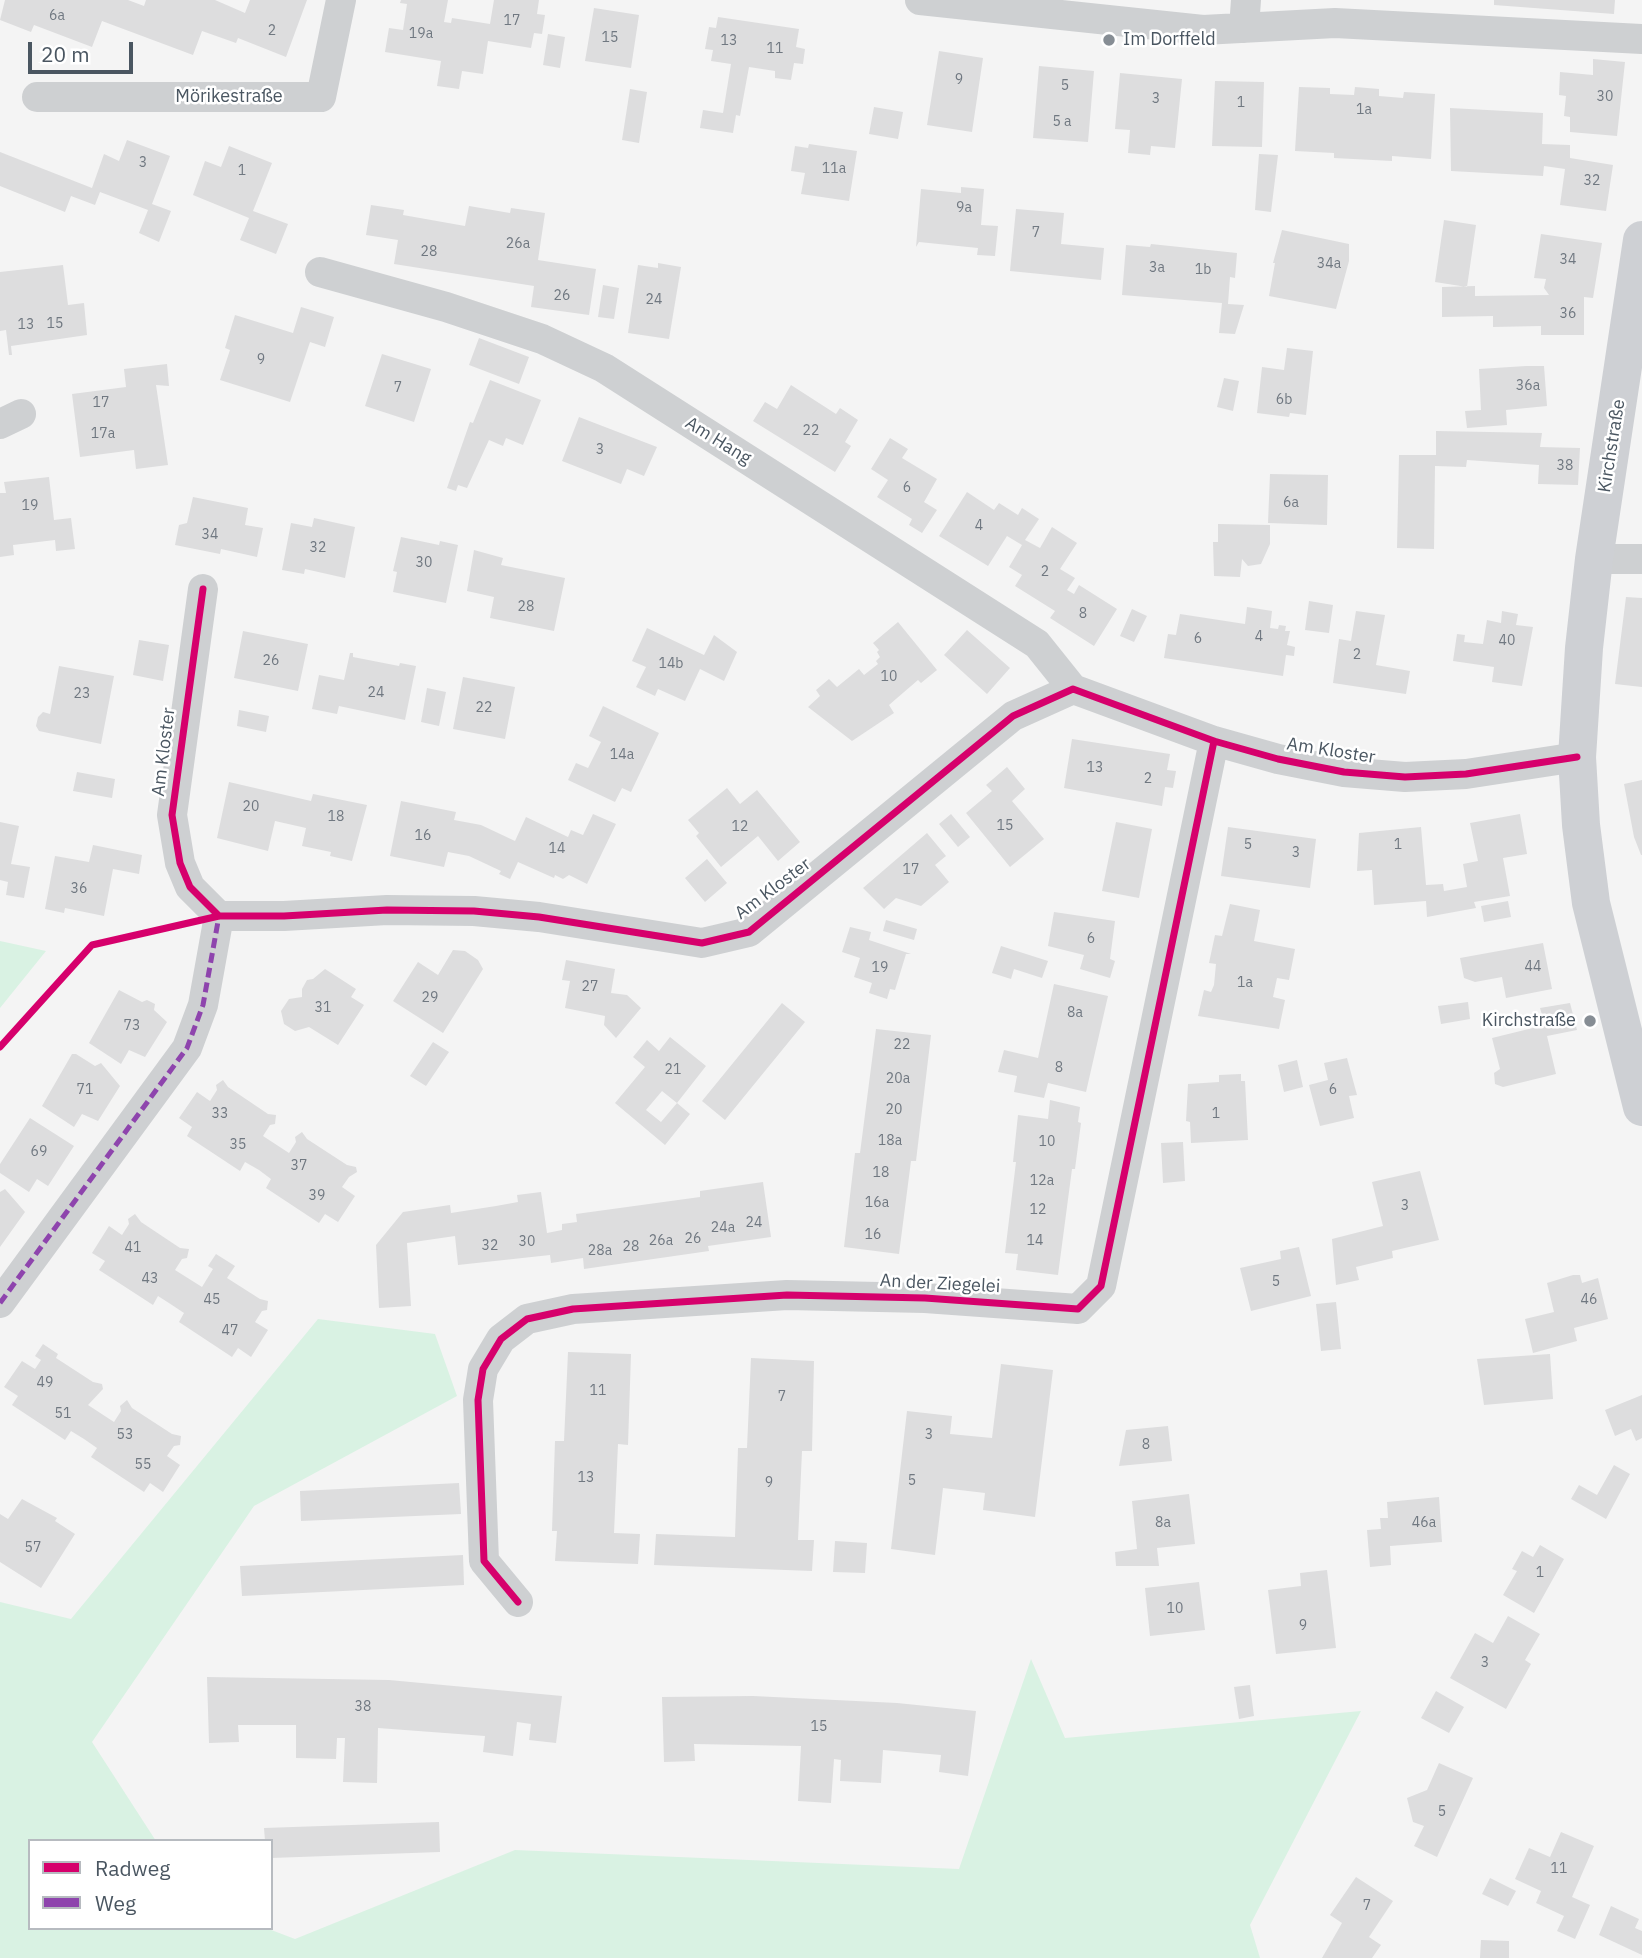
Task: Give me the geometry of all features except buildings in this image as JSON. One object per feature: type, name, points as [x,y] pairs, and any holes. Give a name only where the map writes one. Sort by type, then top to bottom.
[{"type":"street","name":"Mörikestraße","points":[[37,97],[321,97],[341,0]]},
{"type":"street","points":[[920,0],[1203,30],[1245,14],[1335,23],[1642,39]]},
{"type":"street","name":"Kirchstraße","points":[[1642,240],[1594,559],[1584,648],[1577,757],[1580,825],[1591,903],[1630,1019],[1642,1107]]},
{"type":"street","name":"Am Hang","points":[[320,272],[446,307],[542,339],[604,368],[1037,644],[1073,689]]},
{"type":"street","points":[[1594,559],[1642,559]]},
{"type":"street","name":"Am Kloster","points":[[202,589],[172,814],[180,863],[190,887],[219,916],[284,916],[387,910],[474,911],[539,917],[702,943],[749,932],[1013,716],[1073,689],[1214,741],[1278,759],[1343,772],[1405,777],[1466,774],[1577,757]]},
{"type":"street","name":"An der Ziegelei","points":[[518,1602],[484,1561],[478,1400],[483,1369],[501,1339],[527,1319],[573,1309],[787,1295],[925,1298],[1078,1309],[1101,1286],[1214,741]]},
{"type":"street","points":[[0,1303],[187,1048],[203,1005],[219,916]]},
{"type":"green space","points":[[0,941],[46,951],[0,1008]]},
{"type":"green space","points":[[318,1319],[435,1334],[457,1396],[254,1506],[92,1742],[155,1839],[28,1839],[28,1930],[271,1930],[295,1939],[515,1850],[959,1869],[1031,1659],[1065,1738],[1361,1711],[1250,1925],[1260,1958],[0,1958],[0,1602],[71,1619]]},
{"type":"marked path","points":[[0,1303],[187,1048],[203,1005],[219,916]]},
{"type":"cycle path","points":[[203,589],[172,815],[180,863],[190,887],[219,916]]},
{"type":"cycle path","points":[[0,1047],[92,945],[219,916],[284,916],[387,910],[474,911],[539,917],[702,943],[749,932],[1013,716],[1073,689],[1214,741],[1278,759],[1344,772],[1405,777],[1466,774],[1577,757]]},
{"type":"cycle path","points":[[518,1602],[484,1561],[478,1400],[483,1369],[501,1339],[527,1319],[573,1309],[787,1295],[925,1298],[1078,1309],[1101,1286],[1214,741]]},
{"type":"place","name":"Im Dorffeld","points":[[1109,40]]},
{"type":"place","name":"Kirchstraße","points":[[1590,1021]]}]
